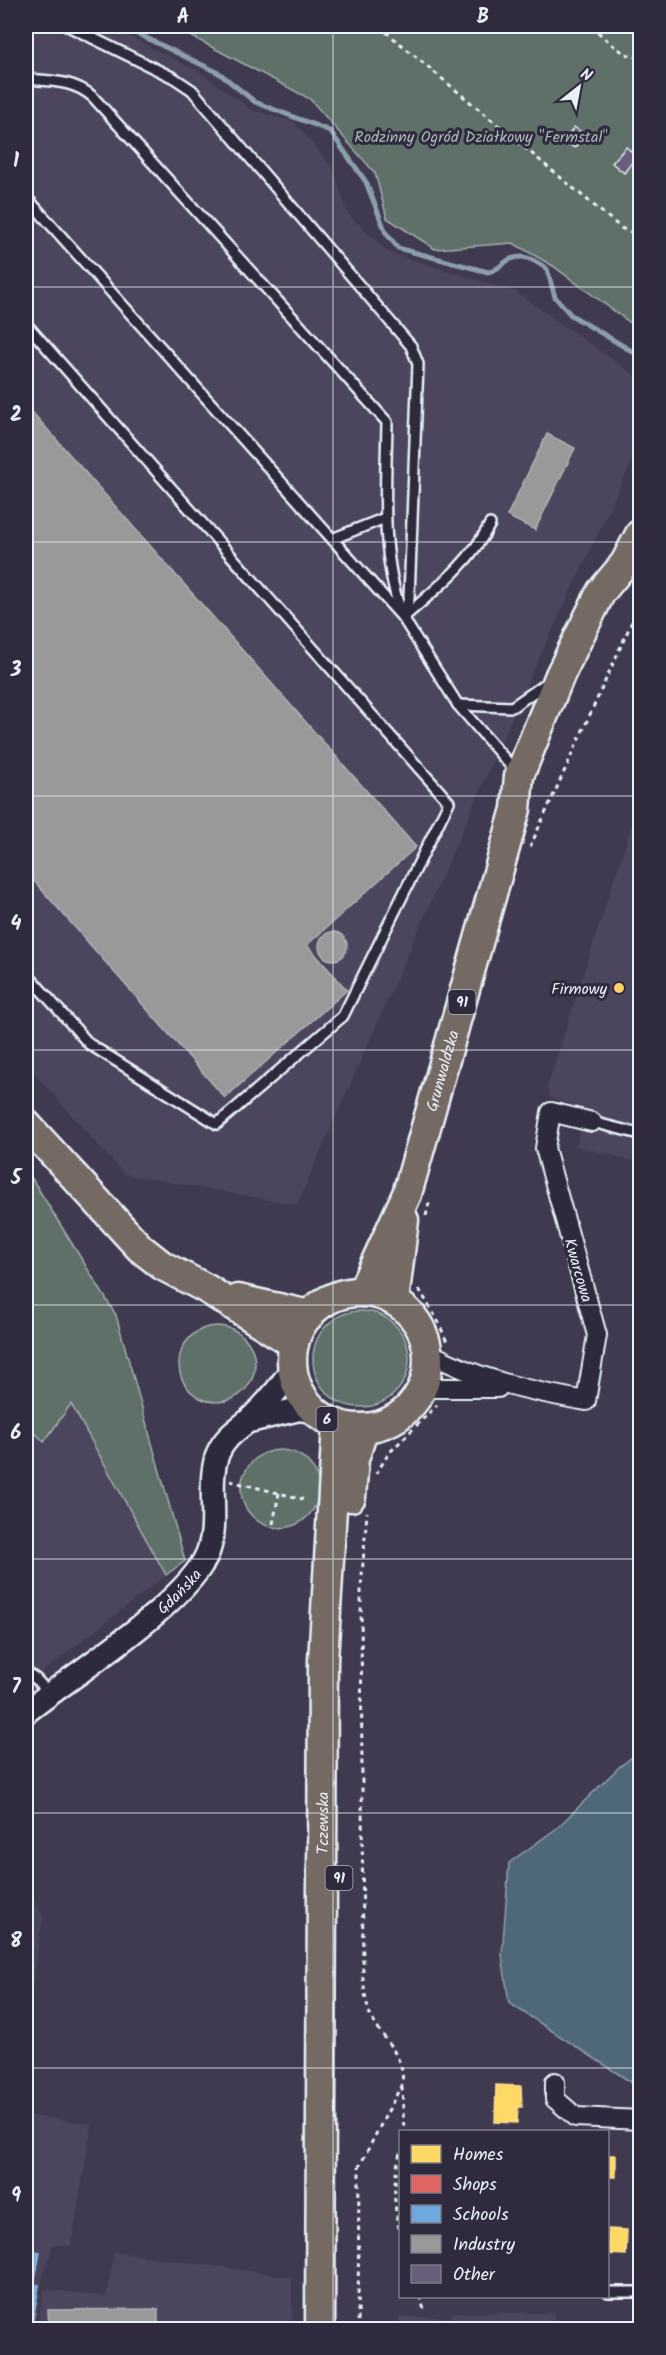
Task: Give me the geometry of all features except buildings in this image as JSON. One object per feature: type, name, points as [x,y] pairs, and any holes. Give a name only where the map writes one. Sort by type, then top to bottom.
[{"type":"main road","name":"Grunwaldzka","points":[[406,1294],[420,1194],[516,809],[519,776],[560,675],[601,592],[625,563],[640,534]]},
{"type":"main road","name":"Grunwaldzka","points":[[516,809],[534,783],[556,727],[619,591],[625,563]]},
{"type":"main road","points":[[26,1124],[140,1248],[163,1266],[207,1289],[261,1306],[310,1315]]},
{"type":"main road","name":"Grunwaldzka","points":[[362,1292],[420,1194]]},
{"type":"main road","points":[[207,1289],[293,1356],[300,1329],[310,1315],[325,1302],[343,1294],[362,1292],[406,1294],[417,1323],[439,1351],[429,1364],[431,1395],[413,1404],[399,1417],[382,1425],[339,1421]]},
{"type":"main road","name":"6","points":[[293,1356],[299,1391],[339,1421]]},
{"type":"main road","name":"Tczewska","points":[[320,2330],[322,1661],[339,1421]]},
{"type":"main road","name":"Tczewska","points":[[336,2330],[340,1602],[354,1459],[339,1421]]},
{"type":"street","name":"Kwarcowa","points":[[439,1351],[452,1366],[515,1388],[586,1401],[597,1335],[545,1148],[551,1112],[592,1122]]},
{"type":"street","name":"Gdańska","points":[[26,1712],[150,1617],[194,1577],[204,1562],[212,1539],[214,1477],[218,1454],[226,1439],[248,1421],[282,1386],[293,1356]]},
{"type":"street","name":"Kwarcowa","points":[[431,1395],[515,1388]]},
{"type":"street","name":"Gdańska","points":[[248,1421],[299,1409],[339,1421]]},
{"type":"street","points":[[555,2082],[555,2098],[576,2117],[640,2120]]},
{"type":"lane","points":[[68,26],[174,78],[192,90],[411,346],[418,364],[409,598],[403,618]]},
{"type":"lane","points":[[26,79],[66,82],[84,89],[93,97],[387,422],[385,518],[391,585],[403,618]]},
{"type":"lane","points":[[26,197],[403,618],[458,705],[519,776]]},
{"type":"lane","points":[[26,324],[449,802],[344,1016],[217,1124],[88,1044],[26,974]]},
{"type":"lane","points":[[332,539],[385,518]]},
{"type":"lane","points":[[403,618],[442,585],[478,545],[490,524]]},
{"type":"lane","points":[[458,705],[512,707],[560,675]]},
{"type":"lane","points":[[592,1122],[640,1134]]},
{"type":"lane","points":[[26,1672],[36,1679],[49,1694]]},
{"type":"lane","points":[[26,1927],[26,1941]]},
{"type":"lane","points":[[609,2292],[640,2292]]},
{"type":"path","points":[[379,26],[621,228],[640,236]]},
{"type":"path","points":[[591,26],[623,52],[630,56],[640,57]]},
{"type":"path","points":[[529,850],[640,604]]},
{"type":"path","points":[[420,1194],[426,1217]]},
{"type":"path","points":[[406,1294],[438,1321],[439,1351]]},
{"type":"path","points":[[374,1481],[382,1462],[431,1395]]},
{"type":"path","points":[[214,1477],[303,1499]]},
{"type":"path","points":[[273,1524],[279,1493]]},
{"type":"path","points":[[369,1502],[361,1588],[363,1980],[371,2016],[402,2066],[404,2130]]},
{"type":"path","points":[[358,2330],[359,2167],[402,2084]]},
{"type":"path","points":[[399,2157],[395,2173],[394,2200],[399,2227]]},
{"type":"path","points":[[421,2298],[425,2313]]},
{"type":"shaded area","points":[[26,26],[109,26],[203,74],[252,110],[294,122],[333,168],[348,214],[388,252],[516,292],[640,379],[640,444],[527,684],[297,1205],[124,1174],[26,1064]]},
{"type":"shaded area","points":[[640,799],[640,1163],[576,1146],[585,1112],[578,1109],[579,1106],[550,1098],[547,1087]]},
{"type":"shaded area","points":[[71,1404],[166,1575],[26,1685],[26,1423],[44,1442]]},
{"type":"shaded area","points":[[26,1888],[43,1916],[26,2029]]},
{"type":"shaded area","points":[[26,2115],[92,2124],[71,2246],[53,2245],[43,2276],[34,2329],[26,2330]]},
{"type":"shaded area","points":[[114,2252],[292,2277],[292,2329],[36,2330],[44,2289],[106,2297]]},
{"type":"shaded area","points":[[453,2312],[554,2313],[554,2329],[399,2330],[399,2317],[452,2317]]},
{"type":"green space","name":"Rodzinny Ogród Działkowy \"Fermstal\"","points":[[172,26],[640,26],[640,330],[553,266],[513,243],[435,249],[387,218],[375,173],[310,99]]},
{"type":"green space","points":[[26,1169],[116,1315],[185,1561],[166,1575],[71,1404],[44,1442],[26,1423]]},
{"type":"green space","points":[[361,1311],[379,1315],[395,1325],[405,1341],[409,1359],[405,1377],[395,1393],[379,1403],[361,1407],[343,1403],[327,1393],[317,1377],[313,1359],[317,1341],[327,1325],[343,1315]]},
{"type":"green space","points":[[217,1326],[232,1329],[244,1337],[252,1349],[255,1364],[252,1379],[244,1391],[232,1399],[217,1402],[202,1399],[190,1391],[182,1379],[179,1364],[182,1349],[190,1337],[202,1329]]},
{"type":"green space","points":[[280,1450],[295,1453],[307,1462],[316,1474],[319,1489],[316,1504],[307,1516],[295,1525],[280,1528],[265,1525],[253,1516],[244,1504],[241,1489],[244,1474],[253,1462],[265,1453]]},
{"type":"water","points":[[640,1751],[640,2088],[509,2003],[502,1955],[509,1863],[557,1828],[618,1768]]},
{"type":"waterway","points":[[128,26],[134,32],[219,73],[255,102],[330,131],[366,182],[386,233],[398,248],[488,272],[516,257],[532,260],[547,269],[555,297],[571,315],[640,356]]},
{"type":"place","name":"Firmowy","points":[[619,988]]}]
